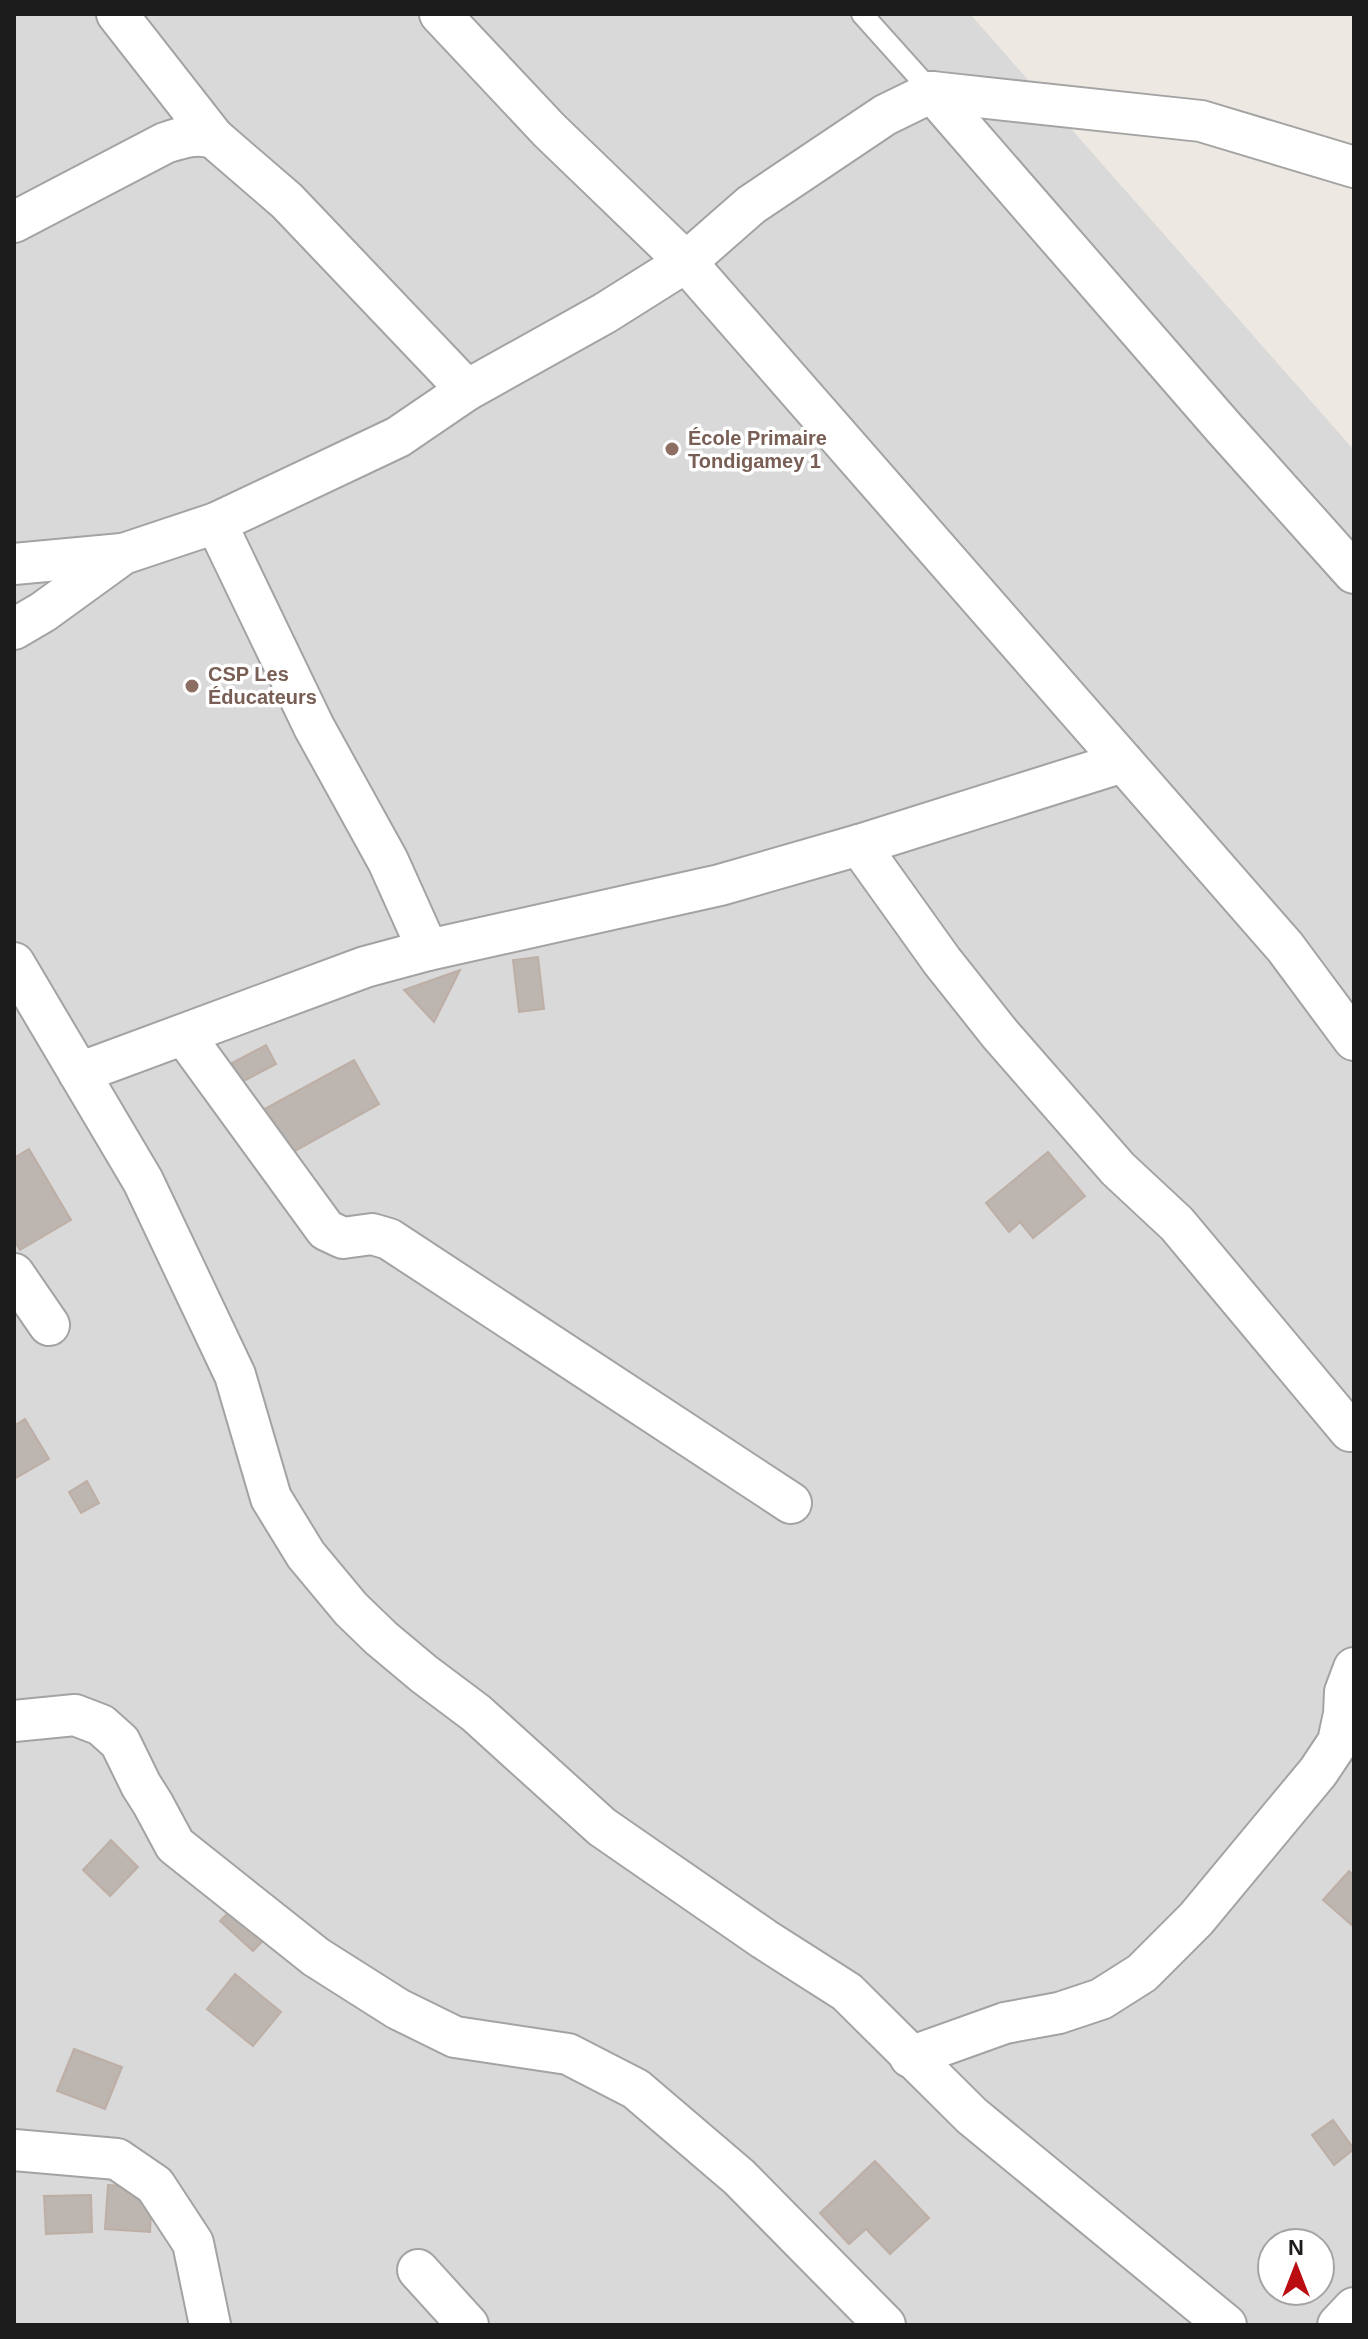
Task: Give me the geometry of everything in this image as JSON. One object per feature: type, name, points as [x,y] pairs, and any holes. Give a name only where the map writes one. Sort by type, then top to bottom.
[{"type":"street","points":[[117,14],[214,138],[287,201],[467,390]]},
{"type":"street","points":[[440,14],[549,130],[686,262],[1285,947],[1354,1040]]},
{"type":"street","points":[[932,92],[1354,573]]},
{"type":"street","points":[[14,564],[123,554],[177,538],[216,523],[398,437],[467,390],[605,313],[686,262],[751,205],[885,115],[932,92],[1201,121],[1354,167]]},
{"type":"street","points":[[14,222],[165,143],[190,135],[214,138]]},
{"type":"street","points":[[216,523],[314,727],[388,861],[428,950]]},
{"type":"street","points":[[14,629],[43,612],[123,554]]},
{"type":"street","points":[[79,1073],[365,967],[720,885],[1123,762]]},
{"type":"street","points":[[859,845],[942,961],[1000,1034],[1118,1169],[1177,1224],[1350,1431]]},
{"type":"street","points":[[14,963],[143,1181],[235,1375],[271,1498],[306,1555],[351,1609],[424,1674],[476,1713],[602,1827],[764,1939],[847,1992],[972,2116],[1226,2325]]},
{"type":"street","points":[[184,1035],[326,1230],[343,1238],[372,1234],[389,1239],[791,1503]]},
{"type":"street","points":[[14,1274],[49,1325]]},
{"type":"street","points":[[910,2057],[1005,2023],[1059,2013],[1101,1999],[1142,1973],[1196,1919],[1318,1772],[1349,1720],[1345,1692],[1354,1668]]},
{"type":"street","points":[[14,1721],[75,1715],[101,1725],[120,1742],[175,1845],[316,1957],[398,2009],[455,2037],[568,2054],[636,2089],[739,2177],[885,2325]]},
{"type":"street","points":[[14,2150],[117,2159],[155,2185],[193,2243],[210,2325]]},
{"type":"street","points":[[418,2270],[468,2325]]},
{"type":"street","points":[[1338,2325],[1354,2308]]},
{"type":"lane","points":[[862,14],[932,92]]},
{"type":"shaded area","points":[[14,14],[970,14],[1354,450],[1354,2325],[14,2325]]},
{"type":"building","points":[[538,957],[544,1009],[519,1012],[513,960]]},
{"type":"building","points":[[460,970],[434,1022],[404,990]]},
{"type":"building","points":[[266,1045],[276,1064],[242,1082],[232,1063]]},
{"type":"building","points":[[354,1060],[379,1104],[288,1155],[263,1110]]},
{"type":"building","points":[[29,1149],[71,1220],[20,1250],[14,1240],[14,1158]]},
{"type":"building","points":[[1048,1152],[1085,1196],[1033,1238],[1020,1222],[1009,1232],[986,1203]]},
{"type":"building","points":[[25,1419],[49,1459],[14,1479],[14,1426]]},
{"type":"building","points":[[87,1481],[99,1503],[81,1513],[69,1492]]},
{"type":"building","points":[[111,1840],[138,1867],[110,1896],[83,1870]]},
{"type":"building","points":[[1349,1871],[1354,1875],[1354,1927],[1323,1900]]},
{"type":"building","points":[[236,1905],[268,1935],[253,1951],[220,1921]]},
{"type":"building","points":[[235,1974],[281,2012],[253,2046],[207,2009]]},
{"type":"building","points":[[74,2049],[122,2067],[105,2109],[57,2091]]},
{"type":"building","points":[[1333,2120],[1354,2149],[1334,2165],[1312,2135]]},
{"type":"building","points":[[875,2161],[929,2218],[890,2254],[866,2229],[849,2244],[820,2213]]},
{"type":"building","points":[[108,2185],[152,2188],[150,2232],[105,2229]]},
{"type":"building","points":[[91,2195],[92,2232],[46,2234],[44,2196]]},
{"type":"place","name":"École Primaire Tondigamey 1","points":[[672,449]]},
{"type":"place","name":"CSP Les Éducateurs","points":[[192,686]]}]
